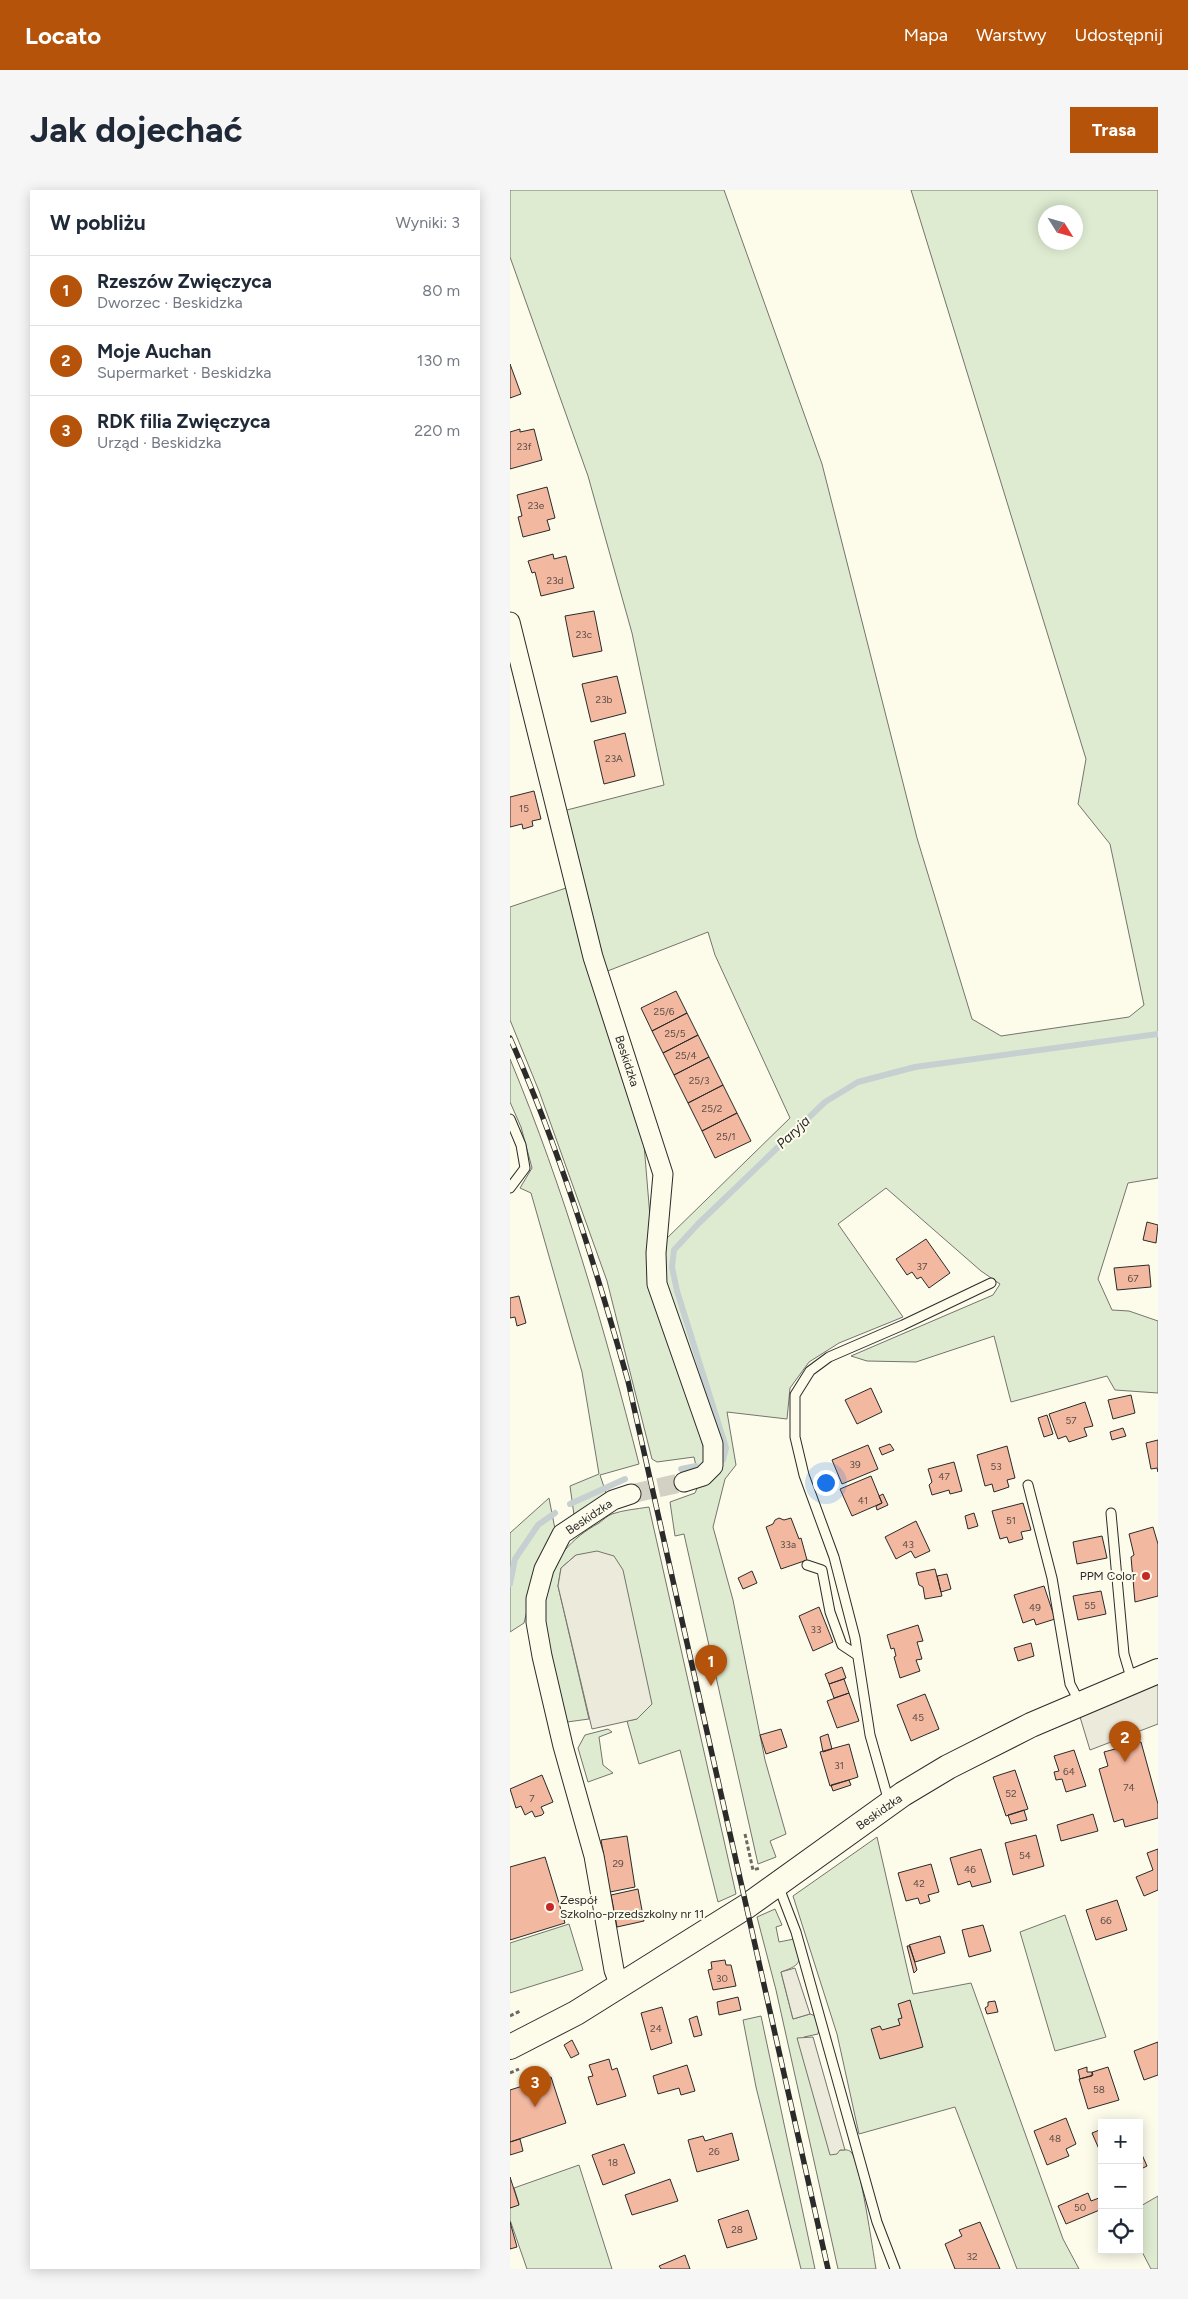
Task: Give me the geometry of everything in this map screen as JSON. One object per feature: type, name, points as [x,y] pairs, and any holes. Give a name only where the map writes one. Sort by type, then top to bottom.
[{"type":"street","name":"Beskidzka","points":[[510,622],[593,957],[663,1174],[656,1253],[657,1284],[713,1444],[713,1466],[703,1476],[684,1482]]},
{"type":"street","name":"Beskidzka","points":[[620,1986],[614,1970],[594,1856],[563,1746],[542,1656],[536,1622],[536,1598],[544,1568],[562,1534],[613,1500],[631,1494]]},
{"type":"street","name":"Beskidzka","points":[[510,2047],[576,2013],[620,1986],[778,1885],[890,1804],[954,1764],[1080,1703],[1158,1671]]},
{"type":"lane","points":[[510,1119],[521,1145],[525,1168],[510,1188]]},
{"type":"lane","points":[[890,1804],[870,1735],[857,1655],[834,1557],[804,1475],[795,1437],[794,1395],[810,1371],[829,1357],[903,1325],[991,1283]]},
{"type":"lane","points":[[1028,1486],[1052,1578],[1070,1684],[1080,1703]]},
{"type":"lane","points":[[1111,1513],[1124,1654],[1132,1681]]},
{"type":"lane","points":[[807,1565],[822,1570],[830,1612],[842,1645],[857,1655]]},
{"type":"lane","points":[[778,1885],[796,1932],[877,2222],[895,2269]]},
{"type":"path","points":[[745,1834],[753,1870],[762,1867]]},
{"type":"path","points":[[510,2016],[520,2011]]},
{"type":"green space","points":[[510,190],[724,190],[822,464],[917,838],[972,1019],[1001,1036],[1129,1017],[1144,1005],[1110,844],[1078,804],[1086,759],[911,190],[1158,190],[1158,1178],[1128,1183],[1098,1279],[1112,1310],[1129,1311],[1158,1321],[1158,1393],[1115,1390],[1107,1376],[1011,1402],[994,1336],[916,1362],[867,1361],[851,1356],[993,1295],[1000,1284],[981,1271],[886,1188],[838,1224],[903,1317],[839,1343],[809,1362],[790,1388],[787,1419],[727,1412],[736,1465],[725,1479],[713,1527],[733,1600],[765,1760],[786,1834],[770,1841],[776,1857],[758,1864],[684,1534],[675,1536],[670,1502],[695,1493],[699,1484],[713,1477],[665,1281],[664,1241],[790,1118],[715,955],[708,932],[605,972],[563,811],[664,785],[632,633],[588,476],[510,257]]},
{"type":"green space","points":[[569,887],[643,1132],[651,1229],[684,1381],[706,1456],[702,1468],[697,1470],[694,1457],[657,1462],[652,1459],[607,1281],[539,1091],[510,1020],[510,907]]},
{"type":"green space","points":[[510,1059],[566,1209],[612,1361],[639,1464],[600,1475],[607,1496],[574,1515],[570,1486],[599,1474],[582,1372],[531,1193],[520,1188],[532,1168],[521,1127],[510,1102]]},
{"type":"green space","points":[[549,1498],[555,1529],[537,1570],[524,1623],[510,1632],[510,1533]]},
{"type":"green space","points":[[649,1507],[736,1894],[718,1902],[680,1750],[639,1764],[627,1721],[637,1719],[576,1555],[561,1568],[558,1586],[589,1719],[567,1722],[557,1691],[547,1638],[545,1618],[549,1581],[555,1565],[565,1550],[580,1536],[610,1515]]},
{"type":"green space","points":[[608,1729],[612,1732],[599,1737],[603,1765],[613,1773],[588,1782],[578,1748],[585,1735]]},
{"type":"green space","points":[[877,1837],[913,1994],[971,1983],[1063,2239],[1079,2269],[1017,2269],[955,2107],[859,2134],[837,2034],[793,1896]]},
{"type":"green space","points":[[775,1909],[782,1925],[776,1927],[779,1942],[794,1939],[799,1957],[799,1961],[794,1967],[781,1972],[793,2019],[810,2014],[816,2016],[819,2029],[818,2034],[804,2037],[840,2150],[850,2151],[855,2159],[876,2269],[838,2269],[776,1990],[757,1917]]},
{"type":"green space","points":[[1065,1915],[1106,2037],[1055,2051],[1020,1932]]},
{"type":"green space","points":[[569,1924],[583,1970],[510,1993],[510,1943]]},
{"type":"green space","points":[[761,2016],[815,2269],[801,2269],[756,2087],[743,2020]]},
{"type":"green space","points":[[579,2165],[612,2269],[527,2269],[510,2220],[510,2208],[519,2204],[514,2188]]},
{"type":"green space","points":[[1158,2196],[1158,2269],[1151,2269],[1143,2254],[1143,2205]]},
{"type":"shaded area","points":[[597,1551],[614,1556],[623,1570],[652,1704],[637,1719],[592,1729],[558,1586],[561,1568],[576,1555]]},
{"type":"shaded area","points":[[1158,1684],[1158,1724],[1090,1750],[1080,1717]]},
{"type":"shaded area","points":[[795,1968],[810,2014],[793,2019],[781,1972]]},
{"type":"shaded area","points":[[813,2037],[845,2150],[840,2150],[837,2154],[830,2155],[797,2038]]},
{"type":"building","points":[[510,364],[521,394],[510,398]]},
{"type":"building","points":[[520,429],[520,432],[534,429],[542,460],[510,469],[510,432]]},
{"type":"building","points":[[547,487],[555,518],[547,520],[550,530],[523,537],[518,517],[522,516],[517,495]]},
{"type":"building","points":[[553,554],[554,559],[566,556],[574,588],[541,596],[535,572],[532,573],[528,561]]},
{"type":"building","points":[[594,611],[602,651],[573,657],[565,616]]},
{"type":"building","points":[[617,676],[626,713],[591,722],[582,684]]},
{"type":"building","points":[[625,733],[635,776],[604,784],[594,741]]},
{"type":"building","points":[[534,791],[541,819],[532,821],[533,826],[523,829],[522,824],[510,827],[510,797]]},
{"type":"building","points":[[676,991],[687,1013],[652,1031],[641,1008]]},
{"type":"building","points":[[687,1013],[698,1035],[663,1053],[652,1031]]},
{"type":"building","points":[[698,1035],[709,1057],[674,1075],[663,1053]]},
{"type":"building","points":[[709,1057],[723,1085],[688,1103],[674,1075]]},
{"type":"building","points":[[723,1085],[737,1113],[702,1131],[688,1103]]},
{"type":"building","points":[[737,1113],[751,1141],[715,1158],[702,1131]]},
{"type":"building","points":[[1147,1222],[1158,1225],[1156,1243],[1143,1240]]},
{"type":"building","points":[[926,1239],[950,1273],[929,1288],[921,1277],[917,1279],[912,1272],[907,1275],[896,1259]]},
{"type":"building","points":[[1149,1265],[1151,1287],[1117,1290],[1114,1268]]},
{"type":"building","points":[[519,1296],[526,1323],[517,1326],[515,1317],[510,1318],[510,1298]]},
{"type":"building","points":[[871,1388],[882,1412],[857,1424],[845,1400]]},
{"type":"building","points":[[1131,1395],[1135,1413],[1113,1419],[1108,1400]]},
{"type":"building","points":[[1085,1402],[1093,1426],[1084,1428],[1087,1436],[1069,1442],[1066,1436],[1058,1439],[1049,1414]]},
{"type":"building","points":[[1047,1415],[1053,1434],[1044,1437],[1038,1418]]},
{"type":"building","points":[[1123,1428],[1126,1436],[1112,1440],[1110,1432]]},
{"type":"building","points":[[1158,1440],[1158,1472],[1157,1468],[1151,1469],[1146,1443]]},
{"type":"building","points":[[890,1444],[894,1450],[882,1455],[879,1448]]},
{"type":"building","points":[[868,1445],[878,1469],[842,1484],[832,1460]]},
{"type":"building","points":[[1007,1446],[1015,1478],[1007,1480],[1009,1487],[994,1492],[992,1484],[985,1486],[977,1455]]},
{"type":"building","points":[[954,1462],[962,1491],[950,1494],[949,1490],[932,1495],[929,1485],[932,1482],[928,1469]]},
{"type":"building","points":[[871,1476],[882,1503],[852,1516],[840,1489]]},
{"type":"building","points":[[883,1494],[888,1505],[877,1510],[876,1506],[882,1503],[879,1496]]},
{"type":"building","points":[[1023,1503],[1031,1530],[1021,1532],[1023,1539],[1009,1543],[1007,1537],[1000,1539],[992,1511]]},
{"type":"building","points":[[974,1513],[978,1526],[968,1529],[965,1516]]},
{"type":"building","points":[[779,1518],[784,1520],[791,1518],[799,1539],[801,1538],[807,1560],[781,1569],[766,1527],[773,1524]]},
{"type":"building","points":[[916,1521],[930,1551],[915,1558],[911,1551],[896,1559],[885,1537]]},
{"type":"building","name":"PPM Color","points":[[1153,1527],[1158,1544],[1158,1596],[1135,1602],[1131,1557],[1134,1555],[1129,1534]]},
{"type":"building","points":[[1102,1536],[1107,1558],[1077,1564],[1073,1542]]},
{"type":"building","points":[[935,1569],[942,1596],[925,1599],[923,1587],[919,1585],[916,1573]]},
{"type":"building","points":[[752,1571],[757,1583],[743,1589],[738,1578]]},
{"type":"building","points":[[947,1574],[951,1589],[941,1592],[937,1576]]},
{"type":"building","points":[[1044,1586],[1055,1619],[1036,1625],[1034,1619],[1023,1623],[1014,1595]]},
{"type":"building","points":[[1101,1591],[1106,1614],[1078,1620],[1073,1596]]},
{"type":"building","points":[[819,1607],[833,1642],[813,1651],[799,1616]]},
{"type":"building","points":[[918,1625],[923,1641],[917,1642],[922,1659],[916,1660],[920,1671],[900,1678],[894,1657],[896,1656],[894,1648],[891,1649],[887,1635]]},
{"type":"building","points":[[1031,1643],[1034,1656],[1018,1661],[1014,1648]]},
{"type":"building","points":[[842,1667],[846,1678],[829,1684],[825,1674]]},
{"type":"building","points":[[844,1679],[849,1693],[834,1698],[829,1684]]},
{"type":"building","points":[[849,1693],[859,1721],[837,1728],[827,1701]]},
{"type":"building","points":[[925,1694],[939,1729],[911,1741],[897,1705]]},
{"type":"building","points":[[781,1729],[787,1747],[766,1754],[760,1735]]},
{"type":"building","points":[[828,1734],[832,1749],[823,1752],[820,1737]]},
{"type":"building","points":[[1141,1742],[1158,1804],[1158,1818],[1125,1827],[1123,1819],[1114,1822],[1099,1769],[1108,1766],[1104,1752]]},
{"type":"building","points":[[849,1744],[858,1777],[830,1786],[820,1752]]},
{"type":"building","points":[[1074,1750],[1086,1786],[1066,1792],[1062,1779],[1056,1780],[1054,1772],[1059,1771],[1054,1756]]},
{"type":"building","points":[[1015,1770],[1028,1809],[1006,1816],[993,1777]]},
{"type":"building","points":[[542,1775],[553,1802],[541,1807],[544,1813],[542,1815],[535,1817],[532,1811],[525,1815],[521,1806],[516,1808],[510,1789]]},
{"type":"building","points":[[849,1780],[851,1785],[833,1791],[831,1785]]},
{"type":"building","points":[[1024,1810],[1027,1820],[1011,1824],[1008,1815]]},
{"type":"building","points":[[1093,1814],[1098,1831],[1061,1841],[1057,1825]]},
{"type":"building","points":[[1036,1835],[1044,1866],[1013,1875],[1005,1843]]},
{"type":"building","points":[[627,1836],[635,1887],[610,1892],[601,1840]]},
{"type":"building","points":[[981,1849],[991,1882],[972,1887],[970,1881],[958,1885],[950,1858]]},
{"type":"building","points":[[1158,1849],[1158,1890],[1144,1896],[1136,1877],[1153,1870],[1147,1853]]},
{"type":"building","points":[[545,1857],[565,1923],[510,1940],[510,1867]]},
{"type":"building","points":[[931,1864],[939,1892],[928,1895],[930,1901],[920,1904],[918,1898],[906,1901],[898,1873]]},
{"type":"building","points":[[638,1889],[644,1921],[617,1927],[611,1895]]},
{"type":"building","points":[[1117,1900],[1127,1930],[1096,1940],[1086,1910]]},
{"type":"building","points":[[983,1925],[991,1951],[969,1957],[962,1930]]},
{"type":"building","points":[[940,1936],[945,1953],[915,1962],[909,1945]]},
{"type":"building","points":[[907,1946],[910,1946],[917,1970],[914,1973]]},
{"type":"building","points":[[725,1960],[726,1965],[731,1965],[736,1986],[713,1990],[708,1970],[712,1969],[711,1962]]},
{"type":"building","points":[[738,1997],[741,2010],[719,2015],[717,2002]]},
{"type":"building","points":[[910,2000],[923,2047],[880,2059],[871,2029],[880,2026],[882,2030],[900,2025],[898,2019],[902,2018],[898,2004]]},
{"type":"building","points":[[995,2001],[998,2012],[987,2014],[985,2008],[988,2006],[988,2002]]},
{"type":"building","points":[[662,2007],[672,2043],[651,2050],[641,2013]]},
{"type":"building","points":[[697,2016],[702,2035],[694,2037],[689,2019]]},
{"type":"building","points":[[572,2040],[579,2054],[571,2058],[564,2045]]},
{"type":"building","points":[[1158,2042],[1158,2075],[1144,2080],[1134,2051]]},
{"type":"building","points":[[609,2059],[612,2070],[617,2068],[626,2096],[597,2105],[588,2077],[593,2076],[589,2065]]},
{"type":"building","points":[[687,2065],[695,2091],[681,2095],[679,2088],[658,2094],[653,2076]]},
{"type":"building","points":[[1087,2067],[1087,2072],[1092,2072],[1093,2075],[1080,2079],[1078,2070]]},
{"type":"building","points":[[1108,2067],[1119,2100],[1088,2109],[1079,2079],[1092,2076],[1092,2072]]},
{"type":"building","points":[[551,2077],[566,2123],[510,2142],[510,2090]]},
{"type":"building","points":[[1066,2118],[1076,2144],[1066,2149],[1069,2156],[1047,2165],[1034,2131]]},
{"type":"building","points":[[1098,2131],[1098,2147],[1092,2133]]},
{"type":"building","points":[[732,2133],[739,2160],[697,2172],[688,2140],[703,2136],[705,2141]]},
{"type":"building","points":[[520,2139],[523,2151],[510,2155],[510,2142]]},
{"type":"building","points":[[624,2144],[635,2173],[603,2185],[592,2155]]},
{"type":"building","points":[[1143,2157],[1147,2166],[1143,2168]]},
{"type":"building","points":[[510,2177],[519,2205],[510,2208]]},
{"type":"building","points":[[670,2179],[678,2201],[632,2215],[625,2195]]},
{"type":"building","points":[[1088,2193],[1091,2201],[1098,2198],[1098,2211],[1066,2224],[1058,2206]]},
{"type":"building","points":[[748,2210],[757,2239],[727,2248],[718,2220]]},
{"type":"building","points":[[510,2222],[517,2247],[510,2249]]},
{"type":"building","points":[[980,2222],[1000,2269],[955,2269],[945,2244],[962,2236],[959,2230]]},
{"type":"building","points":[[685,2255],[690,2269],[661,2269],[659,2266]]},
{"type":"waterway","name":"Paryja","points":[[723,1460],[726,1448],[677,1291],[672,1267],[674,1250],[698,1224],[825,1102],[858,1082],[915,1067],[1158,1034]]},
{"type":"waterway","points":[[681,1469],[696,1466]]},
{"type":"waterway","points":[[570,1504],[625,1479]]},
{"type":"waterway","name":"Paryja","points":[[510,1584],[515,1559],[538,1525],[555,1513]]},
{"type":"tunnel","points":[[631,1494],[684,1482]]},
{"type":"railway","points":[[510,1038],[528,1080],[575,1207],[628,1381],[828,2269]]},
{"type":"place","name":"PPM Color","points":[[1146,1576]]},
{"type":"place","name":"Rzeszów Zwięczyca","points":[[711,1686]]},
{"type":"place","name":"Moje Auchan","points":[[1125,1762]]},
{"type":"place","name":"Zespół Szkolno-przedszkolny nr 11","points":[[550,1907]]},
{"type":"place","name":"RDK filia Zwięczyca","points":[[535,2107]]}]
